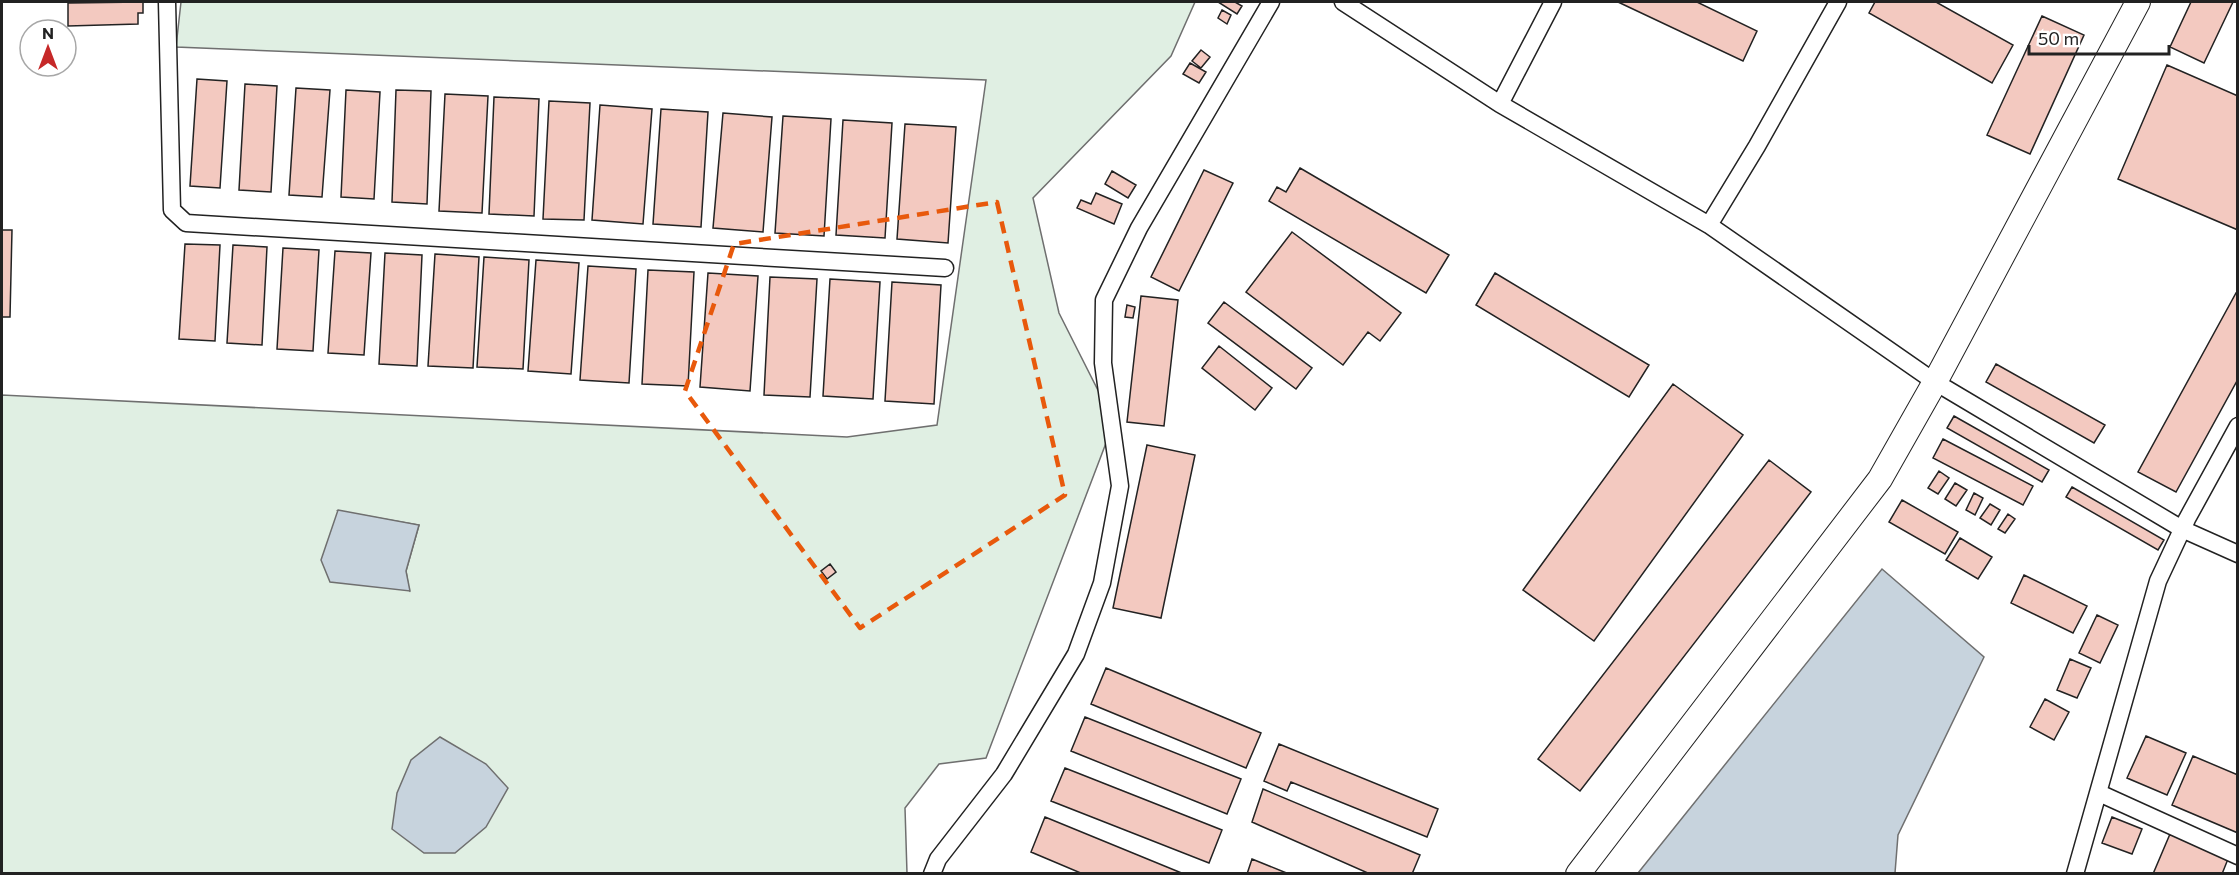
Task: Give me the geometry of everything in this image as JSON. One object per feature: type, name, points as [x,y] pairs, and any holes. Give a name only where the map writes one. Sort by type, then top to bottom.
[{"type":"street","points":[[167,2],[172,210],[186,223],[945,268]]},
{"type":"street","points":[[932,873],[938,859],[1004,774],[1076,654],[1102,583],[1120,486],[1103,363],[1104,300],[1139,228],[1271,2]]},
{"type":"street","points":[[1343,2],[1500,104],[1709,225],[1935,382],[2182,530],[2238,554]]},
{"type":"street","points":[[1500,104],[1553,2]]},
{"type":"street","points":[[1709,225],[1757,146],[1838,2]]},
{"type":"street","points":[[1578,873],[1880,479],[1935,382],[2138,2]]},
{"type":"street","points":[[2075,873],[2158,581],[2182,530],[2238,426]]},
{"type":"street","points":[[2099,793],[2238,856]]},
{"type":"highlighted area","points":[[997,202],[1065,495],[860,628],[685,391],[734,244]]},
{"type":"green space","points":[[181,2],[1195,2],[1171,56],[1033,198],[1059,313],[1114,422],[986,758],[939,764],[905,808],[907,873],[2,873],[2,395],[847,437],[937,425],[986,80],[176,47]],"holes":[[[338,511],[419,525],[406,571],[409,590]]]},
{"type":"shaded area","points":[[338,510],[419,525],[406,571],[410,591],[330,582],[321,560]]},
{"type":"shaded area","points":[[1882,569],[1984,657],[1898,835],[1895,873],[1638,873]]},
{"type":"shaded area","points":[[440,737],[486,764],[508,788],[486,827],[455,853],[424,853],[392,829],[397,793],[411,760]]},
{"type":"building","points":[[143,2],[143,13],[138,13],[138,24],[78,26],[78,18],[68,18],[68,3]]},
{"type":"building","points":[[1218,2],[1235,2],[1242,6],[1237,14]]},
{"type":"building","points":[[1618,2],[1697,2],[1757,31],[1743,61]]},
{"type":"building","points":[[1875,2],[1936,2],[2013,45],[1992,83],[1869,13]]},
{"type":"building","points":[[2191,2],[2233,2],[2204,63],[2170,47]]},
{"type":"building","points":[[1222,10],[1231,15],[1227,24],[1218,18]]},
{"type":"building","points":[[2042,16],[2084,35],[2030,154],[1987,135]]},
{"type":"building","points":[[1201,50],[1210,57],[1201,68],[1192,61]]},
{"type":"building","points":[[1190,63],[1206,72],[1199,83],[1183,74]]},
{"type":"building","points":[[2167,65],[2238,96],[2238,230],[2118,179]]},
{"type":"building","points":[[197,79],[227,81],[220,188],[190,186]]},
{"type":"building","points":[[245,84],[277,86],[271,192],[239,190]]},
{"type":"building","points":[[296,88],[330,90],[322,197],[289,195]]},
{"type":"building","points":[[346,90],[380,92],[374,199],[341,197]]},
{"type":"building","points":[[396,90],[431,91],[427,204],[392,202]]},
{"type":"building","points":[[445,94],[488,96],[482,213],[439,211]]},
{"type":"building","points":[[494,97],[539,99],[534,216],[489,214]]},
{"type":"building","points":[[549,101],[590,103],[584,220],[543,219]]},
{"type":"building","points":[[600,105],[652,109],[643,224],[592,220]]},
{"type":"building","points":[[661,109],[708,112],[701,227],[653,224]]},
{"type":"building","points":[[723,113],[772,117],[763,232],[713,228]]},
{"type":"building","points":[[783,116],[831,119],[824,236],[775,233]]},
{"type":"building","points":[[843,120],[892,123],[885,238],[836,235]]},
{"type":"building","points":[[905,124],[956,127],[948,243],[897,239]]},
{"type":"building","points":[[1300,168],[1449,255],[1426,293],[1269,201],[1277,187],[1286,192]]},
{"type":"building","points":[[1204,170],[1233,183],[1179,291],[1151,277]]},
{"type":"building","points":[[1112,171],[1136,185],[1128,198],[1105,184]]},
{"type":"building","points":[[1096,193],[1122,204],[1114,224],[1077,208],[1081,200],[1091,204]]},
{"type":"building","points":[[2,230],[12,230],[10,317],[2,317]]},
{"type":"building","points":[[1292,232],[1401,313],[1380,341],[1368,332],[1343,365],[1246,292]]},
{"type":"building","points":[[185,244],[220,245],[215,341],[179,339]]},
{"type":"building","points":[[233,245],[267,247],[262,345],[227,343]]},
{"type":"building","points":[[283,248],[319,250],[313,351],[277,349]]},
{"type":"building","points":[[335,251],[371,253],[364,355],[328,353]]},
{"type":"building","points":[[385,253],[422,255],[417,366],[379,364]]},
{"type":"building","points":[[435,254],[479,257],[473,368],[428,366]]},
{"type":"building","points":[[484,257],[529,260],[523,369],[477,367]]},
{"type":"building","points":[[536,260],[579,263],[571,374],[528,371]]},
{"type":"building","points":[[588,266],[636,269],[629,383],[580,380]]},
{"type":"building","points":[[648,270],[694,272],[688,386],[642,384]]},
{"type":"building","points":[[708,273],[758,276],[750,391],[700,387]]},
{"type":"building","points":[[1495,273],[1649,365],[1629,397],[1476,305]]},
{"type":"building","points":[[770,277],[817,279],[810,397],[764,395]]},
{"type":"building","points":[[830,279],[880,282],[873,399],[823,396]]},
{"type":"building","points":[[892,282],[941,285],[934,404],[885,401]]},
{"type":"building","points":[[2236,293],[2238,294],[2238,379],[2176,492],[2138,472]]},
{"type":"building","points":[[1141,296],[1178,300],[1164,426],[1127,422]]},
{"type":"building","points":[[1224,302],[1312,368],[1296,389],[1208,323]]},
{"type":"building","points":[[1127,305],[1135,307],[1133,318],[1125,317]]},
{"type":"building","points":[[1219,346],[1272,388],[1255,410],[1202,368]]},
{"type":"building","points":[[1996,364],[2105,425],[2094,443],[1986,382]]},
{"type":"building","points":[[1673,384],[1743,435],[1594,641],[1523,590]]},
{"type":"building","points":[[1954,416],[2049,470],[2042,482],[1947,428]]},
{"type":"building","points":[[1943,439],[2033,486],[2023,505],[1933,458]]},
{"type":"building","points":[[1147,445],[1195,455],[1161,618],[1113,608]]},
{"type":"building","points":[[1769,460],[1811,492],[1580,791],[1538,759]]},
{"type":"building","points":[[1939,471],[1949,478],[1938,494],[1928,488]]},
{"type":"building","points":[[1955,483],[1967,490],[1956,506],[1945,499]]},
{"type":"building","points":[[2072,487],[2164,540],[2158,550],[2066,497]]},
{"type":"building","points":[[1974,493],[1983,498],[1975,515],[1966,510]]},
{"type":"building","points":[[1902,500],[1958,532],[1945,554],[1889,522]]},
{"type":"building","points":[[1990,504],[2000,510],[1991,525],[1980,518]]},
{"type":"building","points":[[2008,514],[2015,519],[2005,533],[1998,529]]},
{"type":"building","points":[[1960,538],[1992,557],[1978,579],[1946,560]]},
{"type":"building","points":[[830,564],[836,572],[827,579],[821,571]]},
{"type":"building","points":[[2024,575],[2087,606],[2073,633],[2011,603]]},
{"type":"building","points":[[2097,615],[2118,625],[2100,663],[2079,653]]},
{"type":"building","points":[[2070,659],[2091,668],[2077,698],[2057,690]]},
{"type":"building","points":[[1106,668],[1261,733],[1246,768],[1091,704]]},
{"type":"building","points":[[2045,699],[2069,712],[2054,740],[2030,727]]},
{"type":"building","points":[[1085,717],[1241,779],[1227,814],[1071,751]]},
{"type":"building","points":[[2146,736],[2186,753],[2167,795],[2127,778]]},
{"type":"building","points":[[1279,744],[1438,809],[1427,837],[1291,782],[1287,791],[1264,781]]},
{"type":"building","points":[[2193,756],[2238,775],[2238,833],[2172,805]]},
{"type":"building","points":[[1065,768],[1222,830],[1209,863],[1051,801]]},
{"type":"building","points":[[1263,789],[1420,855],[1412,874],[1370,874],[1252,822]]},
{"type":"building","points":[[1045,817],[1184,874],[1083,874],[1031,852]]},
{"type":"building","points":[[2112,817],[2142,829],[2132,854],[2102,843]]},
{"type":"building","points":[[2170,834],[2228,859],[2222,874],[2153,874]]},
{"type":"building","points":[[1252,859],[1289,874],[1247,874]]}]
